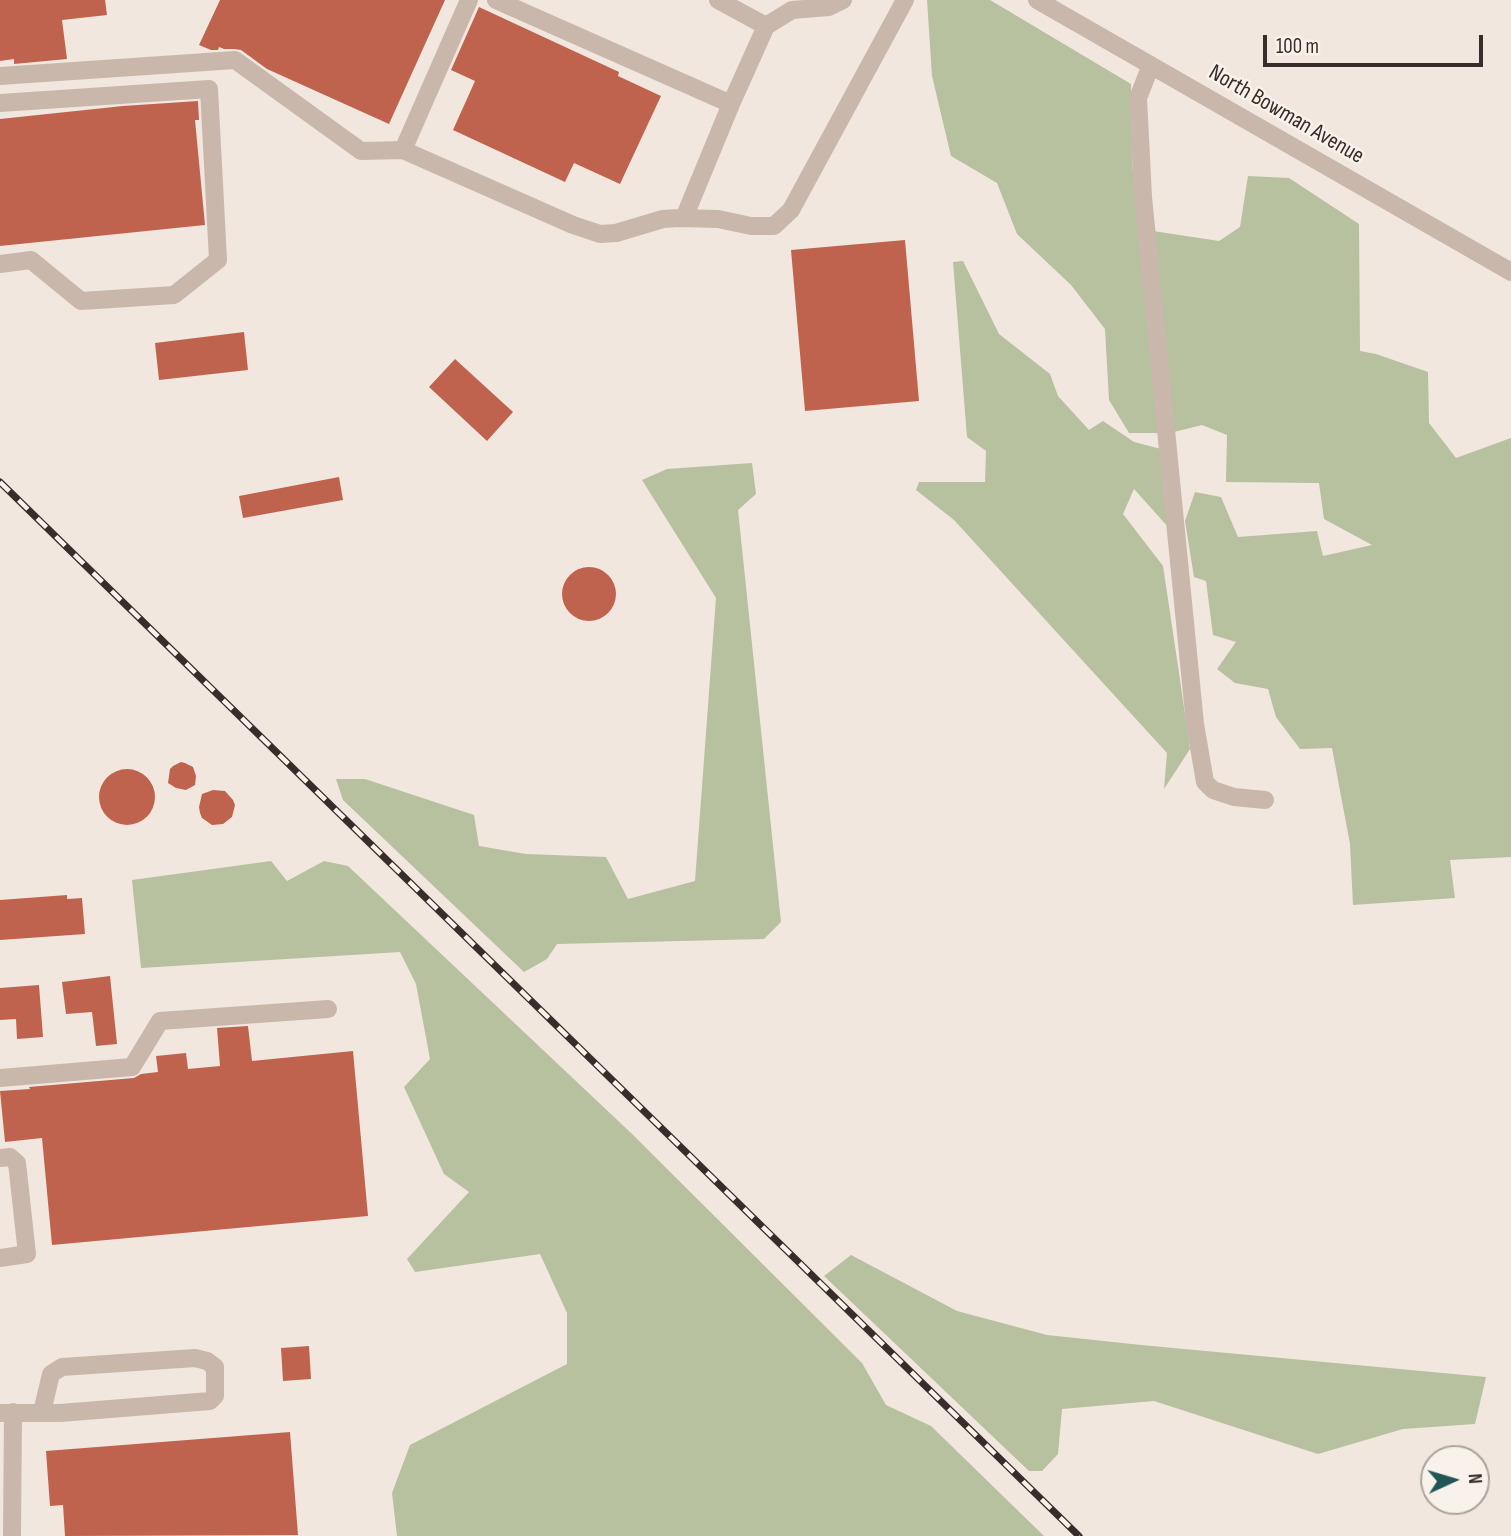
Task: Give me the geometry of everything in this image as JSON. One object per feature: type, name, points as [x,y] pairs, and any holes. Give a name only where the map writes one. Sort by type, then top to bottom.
[{"type":"street","points":[[403,150],[468,0]]},
{"type":"street","points":[[496,0],[731,104]]},
{"type":"street","points":[[718,0],[766,26]]},
{"type":"street","points":[[684,218],[766,26],[792,10],[829,6],[843,0]]},
{"type":"street","points":[[0,76],[235,60],[361,151],[403,150],[573,225],[600,234],[616,233],[663,219],[684,218],[774,226],[791,211],[905,0]]},
{"type":"street","name":"North Bowman Avenue","points":[[1037,0],[1511,272]]},
{"type":"street","points":[[1151,65],[1138,98],[1143,197],[1195,724],[1205,782],[1213,790],[1234,797],[1265,800]]},
{"type":"street","points":[[0,103],[209,89],[218,260],[174,295],[81,301],[31,260],[0,264]]},
{"type":"street","points":[[0,1078],[132,1068],[160,1021],[328,1009]]},
{"type":"street","points":[[0,1158],[10,1157],[17,1163],[27,1254],[0,1258]]},
{"type":"street","points":[[12,1536],[7,1412],[60,1413],[210,1401],[215,1396],[215,1367],[207,1361],[195,1358],[62,1367],[51,1374],[42,1412]]},
{"type":"green space","points":[[927,0],[990,0],[1131,84],[1132,162],[1160,433],[1129,433],[1109,400],[1105,329],[1071,285],[1017,234],[997,183],[951,156],[932,76]]},
{"type":"green space","points":[[1248,176],[1289,178],[1359,224],[1360,351],[1428,372],[1429,423],[1456,458],[1511,438],[1511,857],[1450,860],[1455,898],[1353,905],[1350,844],[1332,748],[1300,749],[1276,717],[1268,689],[1235,683],[1217,669],[1236,642],[1213,635],[1206,581],[1194,577],[1185,521],[1195,492],[1221,497],[1238,537],[1317,531],[1323,556],[1372,545],[1324,519],[1319,483],[1226,482],[1227,435],[1202,425],[1174,432],[1153,231],[1219,241],[1240,227]]},
{"type":"green space","points":[[963,261],[999,334],[1050,374],[1058,396],[1089,430],[1103,421],[1134,442],[1161,449],[1169,528],[1134,489],[1123,514],[1163,566],[1179,673],[1190,749],[1164,789],[1167,753],[954,520],[916,490],[919,482],[985,482],[986,451],[967,437],[953,262]]},
{"type":"green space","points":[[752,463],[756,494],[738,510],[781,922],[764,939],[557,944],[547,959],[524,972],[343,800],[336,779],[365,779],[474,815],[479,846],[526,854],[606,857],[628,899],[695,881],[716,598],[642,480],[667,469]]},
{"type":"green space","points":[[271,861],[287,881],[324,861],[348,866],[631,1133],[862,1363],[886,1405],[931,1426],[1044,1536],[397,1536],[392,1493],[410,1445],[567,1364],[567,1313],[540,1254],[415,1272],[407,1259],[469,1192],[444,1174],[404,1087],[430,1059],[416,984],[400,952],[141,968],[132,880]]},
{"type":"green space","points":[[851,1255],[957,1311],[1047,1335],[1486,1377],[1475,1424],[1403,1429],[1318,1454],[1154,1401],[1062,1409],[1058,1454],[1042,1471],[1029,1471],[824,1276]]},
{"type":"building","points":[[0,0],[105,0],[107,15],[62,20],[67,59],[14,64],[14,59],[0,61]]},
{"type":"building","points":[[220,0],[445,0],[389,124],[267,69],[241,50],[219,47],[218,50],[211,50],[199,45]]},
{"type":"building","points":[[479,7],[619,72],[618,76],[661,96],[620,184],[574,163],[565,182],[453,130],[475,81],[451,70]]},
{"type":"building","points":[[198,101],[199,120],[195,120],[205,225],[0,246],[0,119]]},
{"type":"building","points":[[905,240],[919,401],[805,411],[791,250]]},
{"type":"building","points":[[244,332],[248,370],[159,380],[155,343]]},
{"type":"building","points":[[455,359],[513,412],[487,441],[429,387]]},
{"type":"building","points":[[339,477],[343,500],[243,518],[239,496]]},
{"type":"building","points":[[589,567],[608,575],[616,594],[608,613],[589,621],[570,613],[562,594],[570,575]]},
{"type":"building","points":[[181,762],[193,767],[196,776],[195,785],[186,790],[168,783],[170,769]]},
{"type":"building","points":[[122,769],[132,769],[147,777],[153,786],[153,808],[147,817],[132,825],[122,825],[104,813],[99,802],[99,792],[111,774]]},
{"type":"building","points":[[213,790],[225,791],[235,805],[232,817],[223,824],[212,825],[202,818],[200,813],[202,794]]},
{"type":"building","points":[[67,895],[67,899],[82,898],[85,934],[0,940],[0,900]]},
{"type":"building","points":[[110,976],[117,1044],[96,1046],[92,1012],[66,1014],[62,982]]},
{"type":"building","points":[[39,985],[43,1037],[17,1039],[16,1019],[0,1020],[0,988]]},
{"type":"building","points":[[248,1026],[252,1061],[353,1051],[368,1216],[52,1245],[42,1138],[5,1142],[0,1091],[134,1078],[141,1074],[158,1072],[156,1056],[186,1053],[188,1069],[220,1066],[217,1028]]},
{"type":"building","points":[[309,1346],[311,1379],[283,1381],[281,1348]]},
{"type":"building","points":[[290,1432],[298,1535],[65,1536],[63,1505],[50,1506],[46,1451]]},
{"type":"railway","points":[[0,482],[1079,1536]]}]
